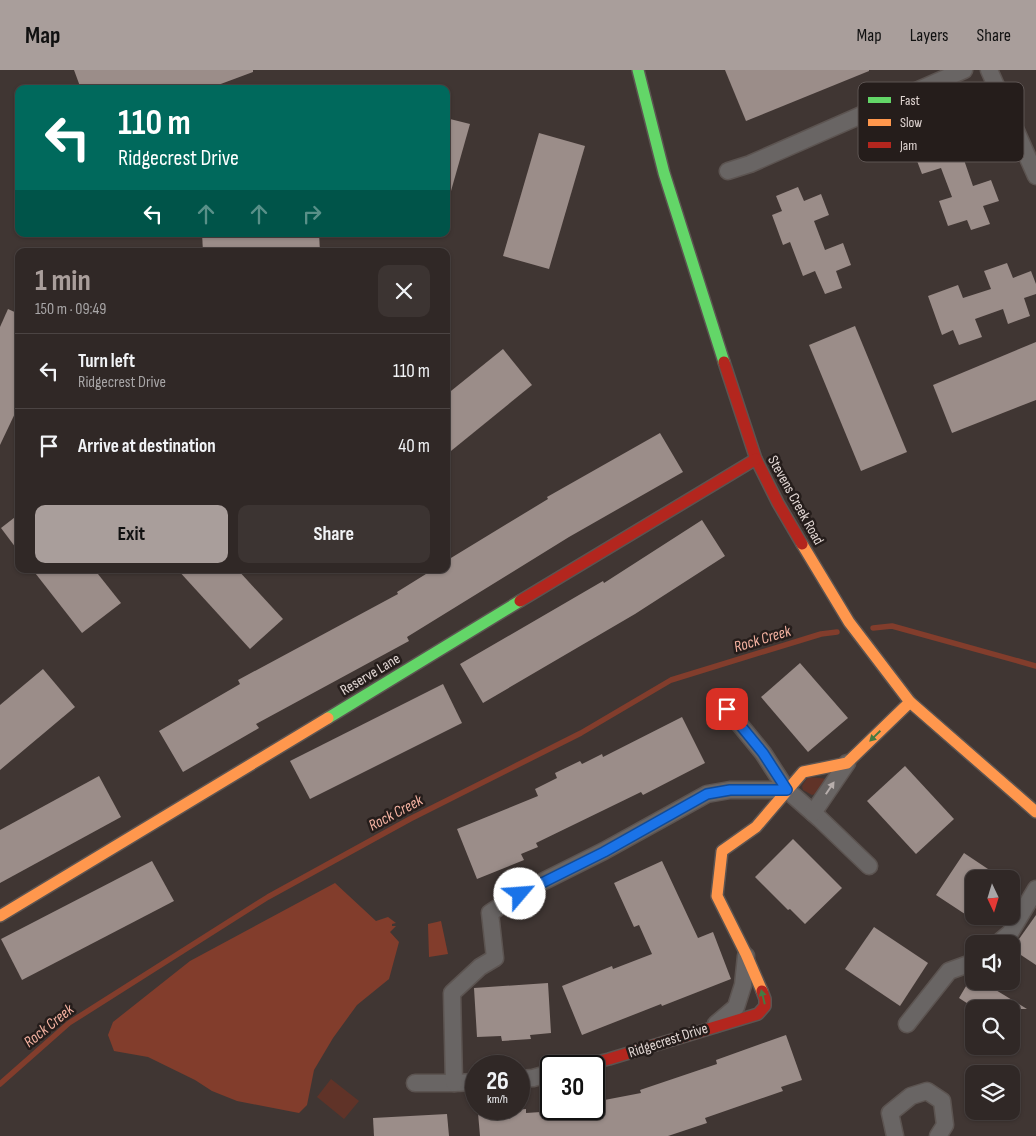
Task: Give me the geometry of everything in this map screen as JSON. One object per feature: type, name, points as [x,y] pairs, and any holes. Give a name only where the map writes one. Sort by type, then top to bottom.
[{"type":"street","name":"Stevens Creek Road","points":[[638,70],[664,174],[756,459],[778,503],[849,622],[910,702],[1036,812]]},
{"type":"street","points":[[937,82],[964,70]]},
{"type":"street","points":[[989,70],[994,82]]},
{"type":"street","points":[[728,171],[750,164],[858,117]]},
{"type":"street","points":[[1024,149],[1036,176]]},
{"type":"street","name":"Reserve Lane","points":[[0,916],[756,459]]},
{"type":"street","points":[[813,813],[847,763],[910,702]]},
{"type":"street","points":[[727,709],[763,753],[787,790],[869,866]]},
{"type":"street","points":[[713,1026],[758,1014],[765,1006],[765,999],[746,954],[717,896],[722,851],[756,828],[803,772],[847,763]]},
{"type":"street","points":[[454,1083],[452,993],[480,967],[495,958],[490,913],[520,894],[604,852],[707,794],[730,790],[787,790]]},
{"type":"street","points":[[1008,935],[1036,889]]},
{"type":"street","name":"Ridgecrest Drive","points":[[605,1060],[713,1026],[736,1007],[743,986],[746,954]]},
{"type":"street","points":[[907,1024],[949,971],[965,965]]},
{"type":"street","points":[[415,1083],[465,1082]]},
{"type":"street","points":[[895,1136],[890,1113],[911,1096],[927,1092],[942,1101],[944,1125],[938,1136]]},
{"type":"shaded area","points":[[808,777],[829,779],[818,793],[812,795],[803,790],[802,786]]},
{"type":"shaded area","points":[[335,883],[376,921],[388,917],[396,923],[392,924],[392,926],[396,926],[390,932],[399,942],[389,979],[357,1005],[333,1038],[314,1070],[307,1105],[299,1113],[237,1101],[212,1091],[195,1080],[148,1057],[114,1051],[108,1035],[113,1022],[190,961]]},
{"type":"shaded area","points":[[441,921],[448,954],[429,957],[428,924]]},
{"type":"shaded area","points":[[331,1079],[359,1101],[344,1119],[317,1097]]},
{"type":"building","points":[[74,70],[253,70],[253,72],[218,85],[80,85]]},
{"type":"building","points":[[725,70],[869,70],[869,71],[746,121]]},
{"type":"building","points":[[450,119],[470,124],[450,191]]},
{"type":"building","points":[[539,133],[585,146],[549,269],[503,256]]},
{"type":"building","points":[[917,162],[965,162],[973,186],[991,180],[999,201],[983,206],[990,224],[971,230],[967,220],[948,226],[939,201],[952,197],[941,168],[922,174]]},
{"type":"building","points":[[798,187],[804,201],[821,194],[829,215],[814,221],[825,250],[843,243],[851,265],[836,271],[842,288],[825,294],[815,271],[803,276],[790,242],[783,245],[772,215],[782,211],[776,196]]},
{"type":"building","points":[[202,237],[319,237],[320,248],[203,248]]},
{"type":"building","points":[[1007,263],[1013,278],[1031,271],[1036,284],[1036,294],[1024,298],[1030,316],[1008,324],[1003,309],[975,319],[982,337],[959,345],[953,330],[942,335],[928,296],[958,285],[963,298],[991,289],[984,271]]},
{"type":"building","points":[[8,309],[15,312],[15,413],[0,445],[0,327]]},
{"type":"building","points":[[855,326],[907,452],[861,471],[809,345]]},
{"type":"building","points":[[1036,342],[1036,400],[952,433],[933,385]]},
{"type":"building","points":[[503,349],[532,385],[450,452],[450,392]]},
{"type":"building","points":[[660,433],[683,472],[569,537],[407,637],[409,641],[256,724],[259,728],[183,772],[159,731],[240,684],[238,680],[398,594],[397,592],[428,573],[450,573],[450,559],[548,499],[547,497]]},
{"type":"building","points":[[15,517],[15,547],[1,528]]},
{"type":"building","points":[[702,520],[725,556],[635,614],[483,703],[460,664],[603,581],[604,583]]},
{"type":"building","points":[[35,573],[97,573],[121,603],[82,633]]},
{"type":"building","points":[[181,573],[241,573],[283,619],[250,649]]},
{"type":"building","points":[[800,663],[848,718],[808,752],[761,697]]},
{"type":"building","points":[[43,669],[75,707],[0,770],[0,705]]},
{"type":"building","points":[[443,684],[462,723],[310,799],[290,761]]},
{"type":"building","points":[[682,717],[705,763],[643,795],[641,792],[536,843],[538,847],[521,854],[524,860],[477,879],[457,829],[538,796],[535,789],[557,778],[555,773],[580,761],[582,764],[602,754],[603,757]]},
{"type":"building","points":[[905,766],[954,819],[916,854],[867,801]]},
{"type":"building","points":[[99,776],[121,817],[0,883],[0,830]]},
{"type":"building","points":[[793,839],[842,888],[805,924],[755,877]]},
{"type":"building","points":[[964,853],[990,870],[965,870],[965,914],[936,895]]},
{"type":"building","points":[[152,861],[174,901],[22,980],[1,939]]},
{"type":"building","points":[[662,861],[698,938],[713,932],[731,979],[582,1035],[562,986],[612,966],[613,969],[652,954],[639,925],[634,927],[614,883]]},
{"type":"building","points":[[1036,915],[1036,965],[1020,954],[1020,938]]},
{"type":"building","points":[[874,927],[928,963],[900,1006],[845,969]]},
{"type":"building","points":[[548,983],[551,1033],[530,1035],[531,1039],[502,1041],[501,1036],[477,1037],[474,988]]},
{"type":"building","points":[[965,988],[965,990],[996,990],[1012,1000],[965,1000],[965,1002],[959,998]]},
{"type":"building","points":[[786,1035],[802,1080],[781,1087],[783,1091],[705,1118],[707,1123],[668,1136],[480,1136],[479,1120],[530,1120],[530,1113],[540,1112],[540,1120],[605,1120],[605,1100],[641,1093],[640,1090],[717,1064],[716,1060]]},
{"type":"building","points":[[447,1114],[449,1136],[374,1136],[373,1118]]},
{"type":"waterway","name":"Rock Creek","points":[[873,628],[892,626],[1036,666]]},
{"type":"waterway","name":"Rock Creek","points":[[0,1084],[69,1023],[268,897],[410,819],[581,733],[671,680],[821,634],[837,632]]},
{"type":"traffic: fast","points":[[638,70],[664,173],[724,362]]},
{"type":"traffic: fast","points":[[328,718],[520,601]]},
{"type":"traffic: slow","points":[[802,544],[849,622],[910,702],[1036,812]]},
{"type":"traffic: slow","points":[[762,991],[717,896],[722,851],[756,827],[803,772],[847,763],[910,702]]},
{"type":"traffic: slow","points":[[0,916],[328,718]]},
{"type":"traffic: jam","points":[[724,362],[756,459],[778,503],[802,544]]},
{"type":"traffic: jam","points":[[520,601],[756,459]]},
{"type":"traffic: jam","points":[[605,1060],[758,1014],[765,1006],[762,991]]},
{"type":"route","points":[[520,894],[604,852],[707,794],[730,790],[787,790],[763,753],[727,709]]}]
